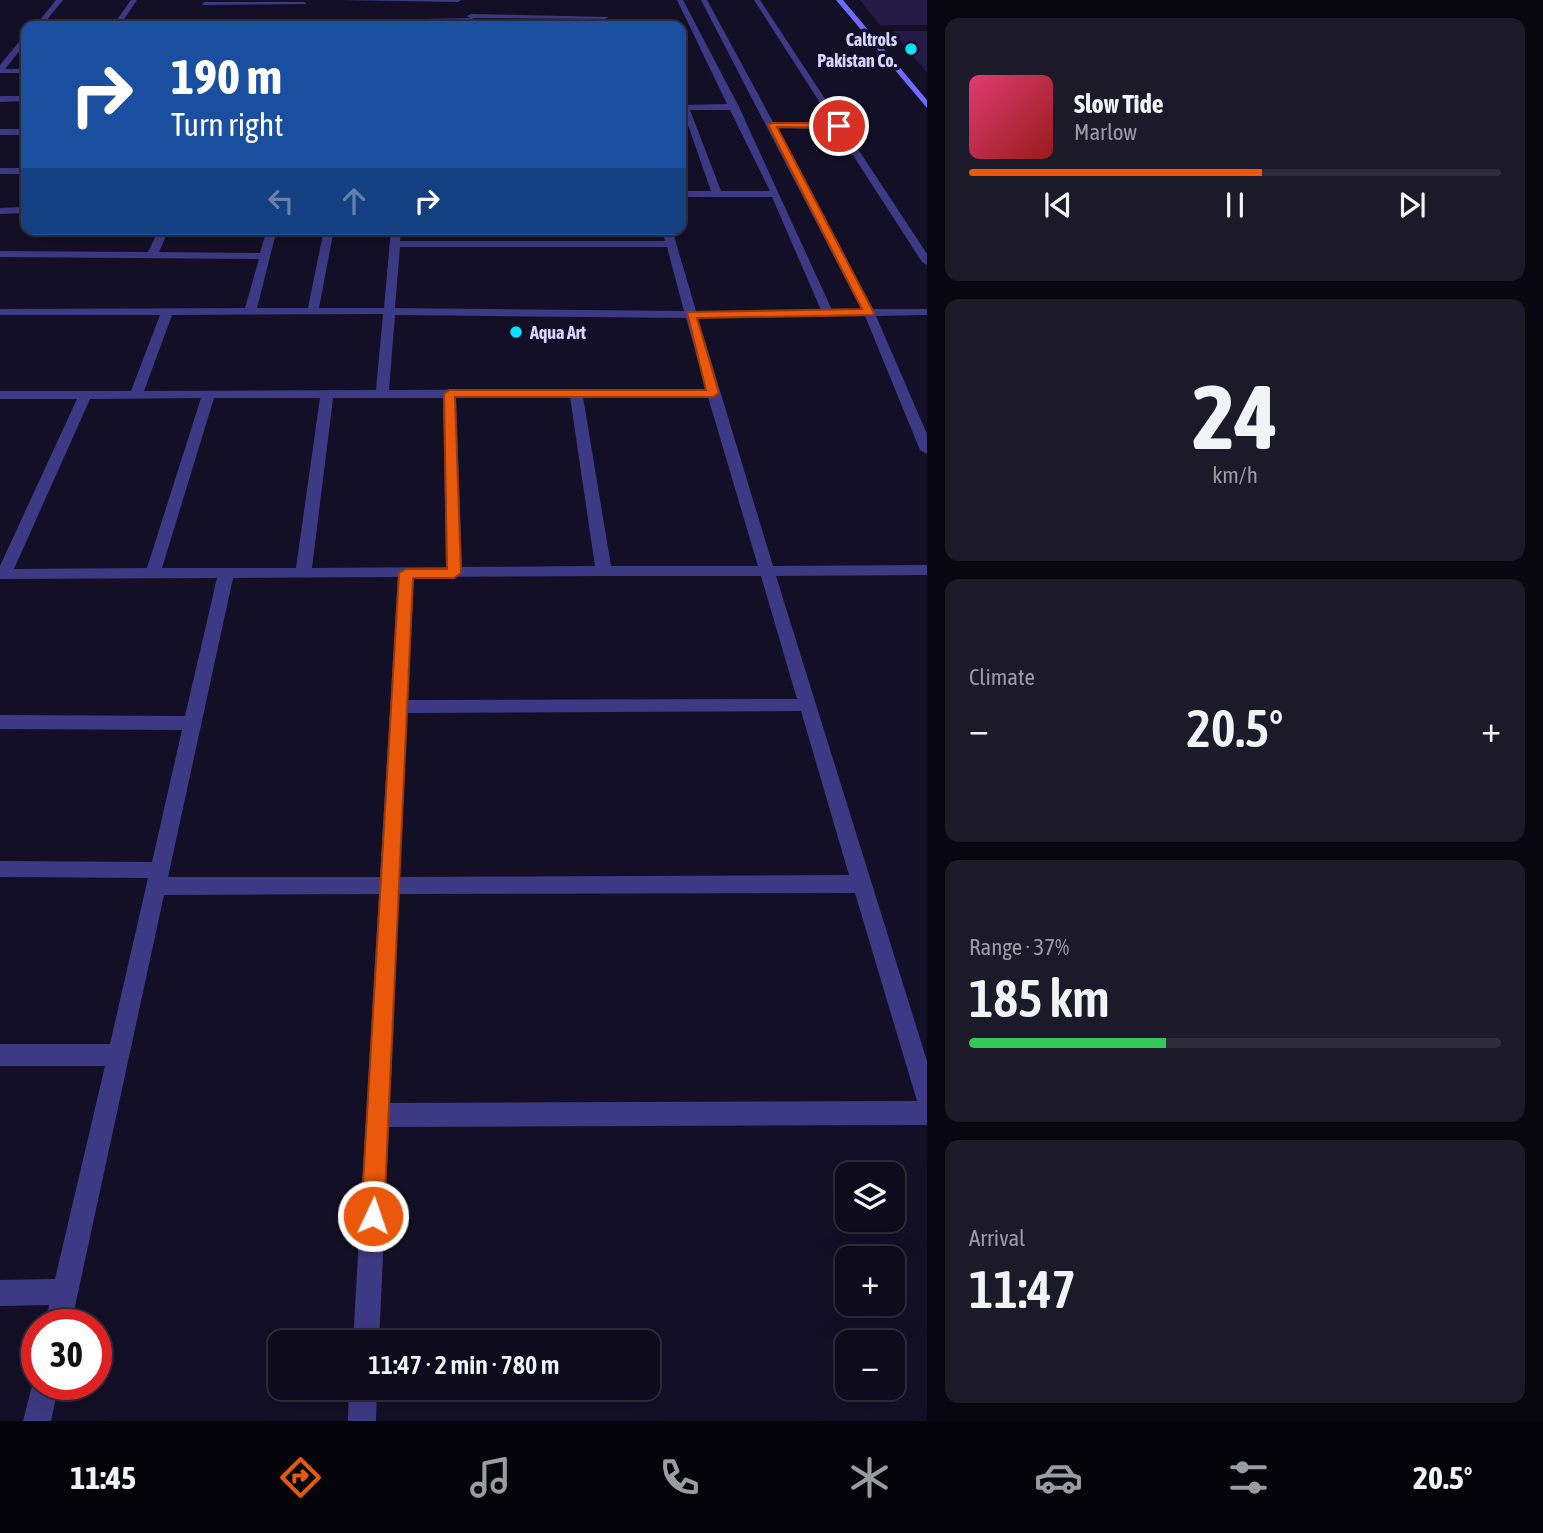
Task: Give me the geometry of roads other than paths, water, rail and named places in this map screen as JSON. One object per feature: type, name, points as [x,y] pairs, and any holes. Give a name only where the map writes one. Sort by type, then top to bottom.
[{"type":"street","points":[[42,21],[60,0]]},
{"type":"street","points":[[119,21],[134,0]]},
{"type":"street","points":[[337,21],[342,0],[458,0]]},
{"type":"street","points":[[680,0],[735,107],[828,313]]},
{"type":"street","points":[[704,0],[869,313],[927,450]]},
{"type":"street","points":[[757,0],[927,262]]},
{"type":"street","points":[[839,0],[927,105]]},
{"type":"street","points":[[195,21],[205,2],[304,2],[299,21]]},
{"type":"street","points":[[458,10],[471,10],[471,21],[604,12],[607,21]]},
{"type":"street","points":[[10,46],[21,44]]},
{"type":"street","points":[[0,70],[21,47]]},
{"type":"street","points":[[0,70],[21,71]]},
{"type":"street","points":[[0,99],[21,99]]},
{"type":"street","points":[[686,107],[735,107]]},
{"type":"street","points":[[686,115],[717,194]]},
{"type":"street","points":[[772,125],[839,126]]},
{"type":"street","points":[[0,132],[21,132]]},
{"type":"street","points":[[0,171],[21,171]]},
{"type":"street","points":[[686,194],[776,194]]},
{"type":"street","points":[[0,211],[21,211]]},
{"type":"street","points":[[152,256],[161,235]]},
{"type":"street","points":[[250,311],[270,235]]},
{"type":"street","points":[[313,311],[328,235]]},
{"type":"street","points":[[382,394],[396,235]]},
{"type":"street","points":[[669,235],[713,393],[927,1098]]},
{"type":"street","points":[[395,244],[672,244]]},
{"type":"street","points":[[0,254],[265,256]]},
{"type":"street","points":[[2,315],[250,311],[691,315],[927,312]]},
{"type":"street","points":[[136,394],[167,312]]},
{"type":"street","points":[[576,393],[604,573]]},
{"type":"street","points":[[0,395],[713,393]]},
{"type":"street","points":[[86,394],[2,574],[927,570]]},
{"type":"street","points":[[153,574],[209,394]]},
{"type":"street","points":[[303,573],[327,394]]},
{"type":"street","points":[[449,394],[454,573]]},
{"type":"street","points":[[367,1330],[406,573]]},
{"type":"street","points":[[61,1309],[226,574]]},
{"type":"street","points":[[399,706],[808,705]]},
{"type":"street","points":[[0,722],[193,723]]},
{"type":"street","points":[[0,869],[158,878],[390,885],[862,884]]},
{"type":"street","points":[[0,1055],[119,1055]]},
{"type":"street","points":[[378,1115],[927,1113]]},
{"type":"street","points":[[0,1293],[65,1292]]},
{"type":"street","points":[[37,1421],[42,1400]]},
{"type":"street","points":[[362,1421],[363,1400]]},
{"type":"place","name":"Caltrols Pakistan Co.","points":[[911,49]]},
{"type":"place","name":"Aqua Art","points":[[516,332]]}]
